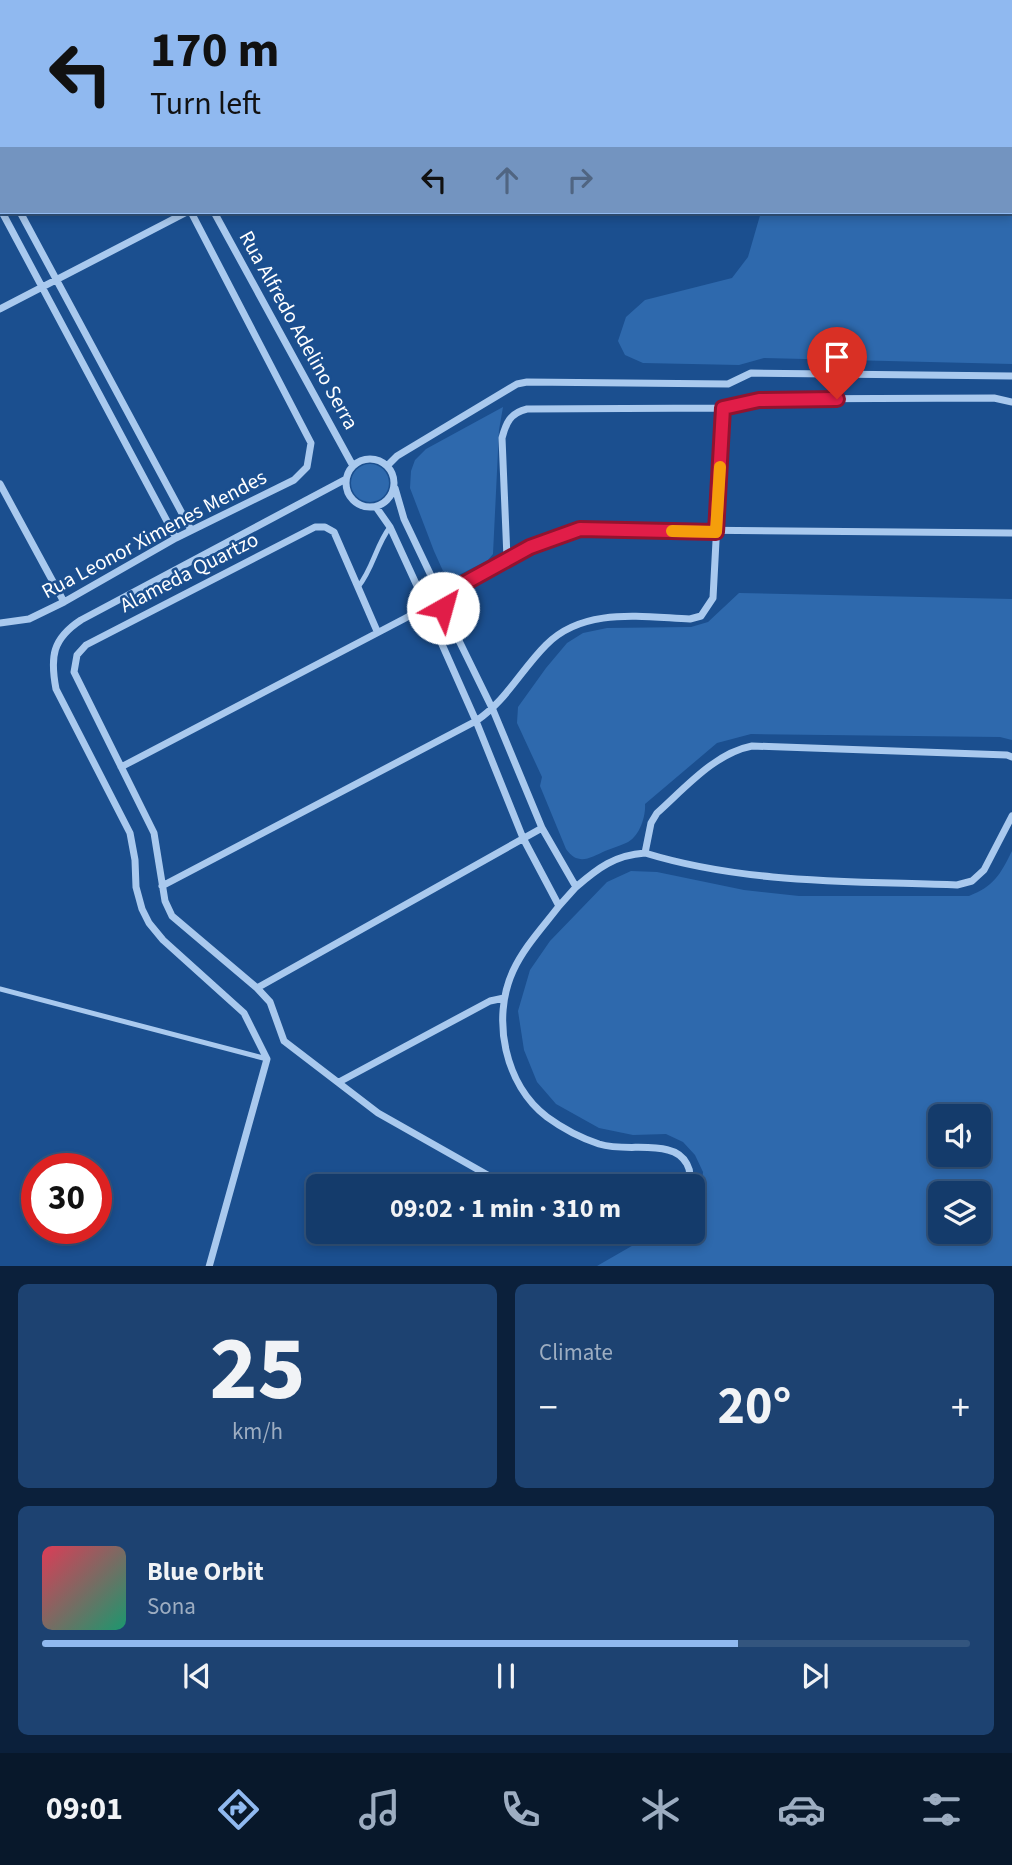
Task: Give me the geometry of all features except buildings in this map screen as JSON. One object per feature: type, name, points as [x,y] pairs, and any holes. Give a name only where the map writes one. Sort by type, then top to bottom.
[{"type":"street","points":[[3,214],[176,538]]},
{"type":"street","points":[[21,214],[191,530]]},
{"type":"street","points":[[0,309],[185,214]]},
{"type":"street","name":"Rua Leonor Ximenes Mendes","points":[[0,623],[29,619],[64,602],[191,530],[294,480],[307,467],[311,443],[190,214]]},
{"type":"street","name":"Rua Alfredo Adelino Serra","points":[[215,214],[353,466]]},
{"type":"street","points":[[387,466],[397,456],[481,405],[517,384],[527,382],[728,384],[751,373],[1012,376]]},
{"type":"street","points":[[507,558],[502,438],[506,424],[517,411],[723,408],[759,400],[994,398],[1012,402]]},
{"type":"street","points":[[162,886],[476,721],[493,710],[545,646],[579,623],[617,617],[690,619],[701,616],[713,598],[723,408]]},
{"type":"street","points":[[376,508],[390,527],[418,588],[414,600],[419,611],[429,615],[439,612],[443,608],[445,594],[435,584],[404,519],[394,479],[387,466],[381,461],[366,459],[353,466],[346,479],[346,487],[353,501],[368,508],[376,508],[389,500],[395,486]]},
{"type":"street","points":[[209,1266],[267,1059],[244,1013],[163,940],[149,923],[136,887],[130,833],[56,690],[52,670],[53,657],[65,631],[81,620],[346,479]]},
{"type":"street","points":[[0,484],[64,602]]},
{"type":"street","name":"Alameda Quartzo","points":[[121,767],[74,672],[77,655],[86,645],[315,527],[325,527],[334,532],[377,631]]},
{"type":"street","points":[[445,594],[507,558],[580,529],[1012,533]]},
{"type":"street","points":[[418,588],[435,584]]},
{"type":"street","points":[[443,608],[493,710],[542,828],[576,887]]},
{"type":"street","points":[[419,611],[121,767],[154,833],[165,901],[172,916],[257,988],[274,1009],[284,1041],[378,1113],[486,1174]]},
{"type":"street","points":[[429,615],[476,721],[523,838],[559,906]]},
{"type":"street","points":[[645,853],[651,823],[657,813],[711,763],[742,748],[793,747],[1012,757]]},
{"type":"street","points":[[690,1174],[689,1166],[682,1157],[670,1150],[631,1149],[600,1144],[569,1131],[545,1115],[523,1091],[508,1059],[502,1030],[504,998],[512,973],[522,954],[576,887],[599,867],[615,858],[645,853],[715,870],[771,878],[957,886],[972,881],[984,870],[1012,816]]},
{"type":"street","points":[[257,988],[542,828]]},
{"type":"street","points":[[339,1082],[490,1001],[504,998]]},
{"type":"lane","points":[[358,587],[390,527]]},
{"type":"lane","points":[[0,989],[267,1059]]},
{"type":"shaded area","points":[[760,214],[1012,214],[1012,364],[764,358],[739,365],[643,363],[625,355],[618,341],[626,317],[645,300],[732,278],[748,257]]},
{"type":"shaded area","points":[[503,407],[499,430],[493,554],[488,560],[455,577],[443,571],[434,551],[410,488],[411,471],[415,460],[426,449]]},
{"type":"shaded area","points":[[370,464],[384,469],[389,483],[384,497],[370,502],[356,497],[351,483],[356,469]]},
{"type":"shaded area","points":[[739,593],[1012,599],[1012,740],[1000,737],[751,734],[717,743],[645,804],[641,826],[635,837],[589,858],[575,857],[566,849],[540,786],[542,777],[517,723],[518,707],[567,643],[583,633],[607,628],[691,627],[708,622]]},
{"type":"shaded area","points":[[1012,851],[1012,1266],[597,1266],[635,1244],[705,1244],[705,1174],[695,1155],[683,1142],[666,1134],[633,1135],[599,1128],[556,1104],[537,1082],[524,1050],[518,1011],[530,970],[550,941],[607,882],[631,871],[657,872],[744,890],[799,896],[969,896],[990,884],[1000,873]]},
{"type":"slow traffic","points":[[672,531],[716,532],[720,467]]},
{"type":"route","points":[[443,608],[445,594],[507,558],[559,535],[580,529],[716,532],[723,408],[759,400],[837,399]]}]
